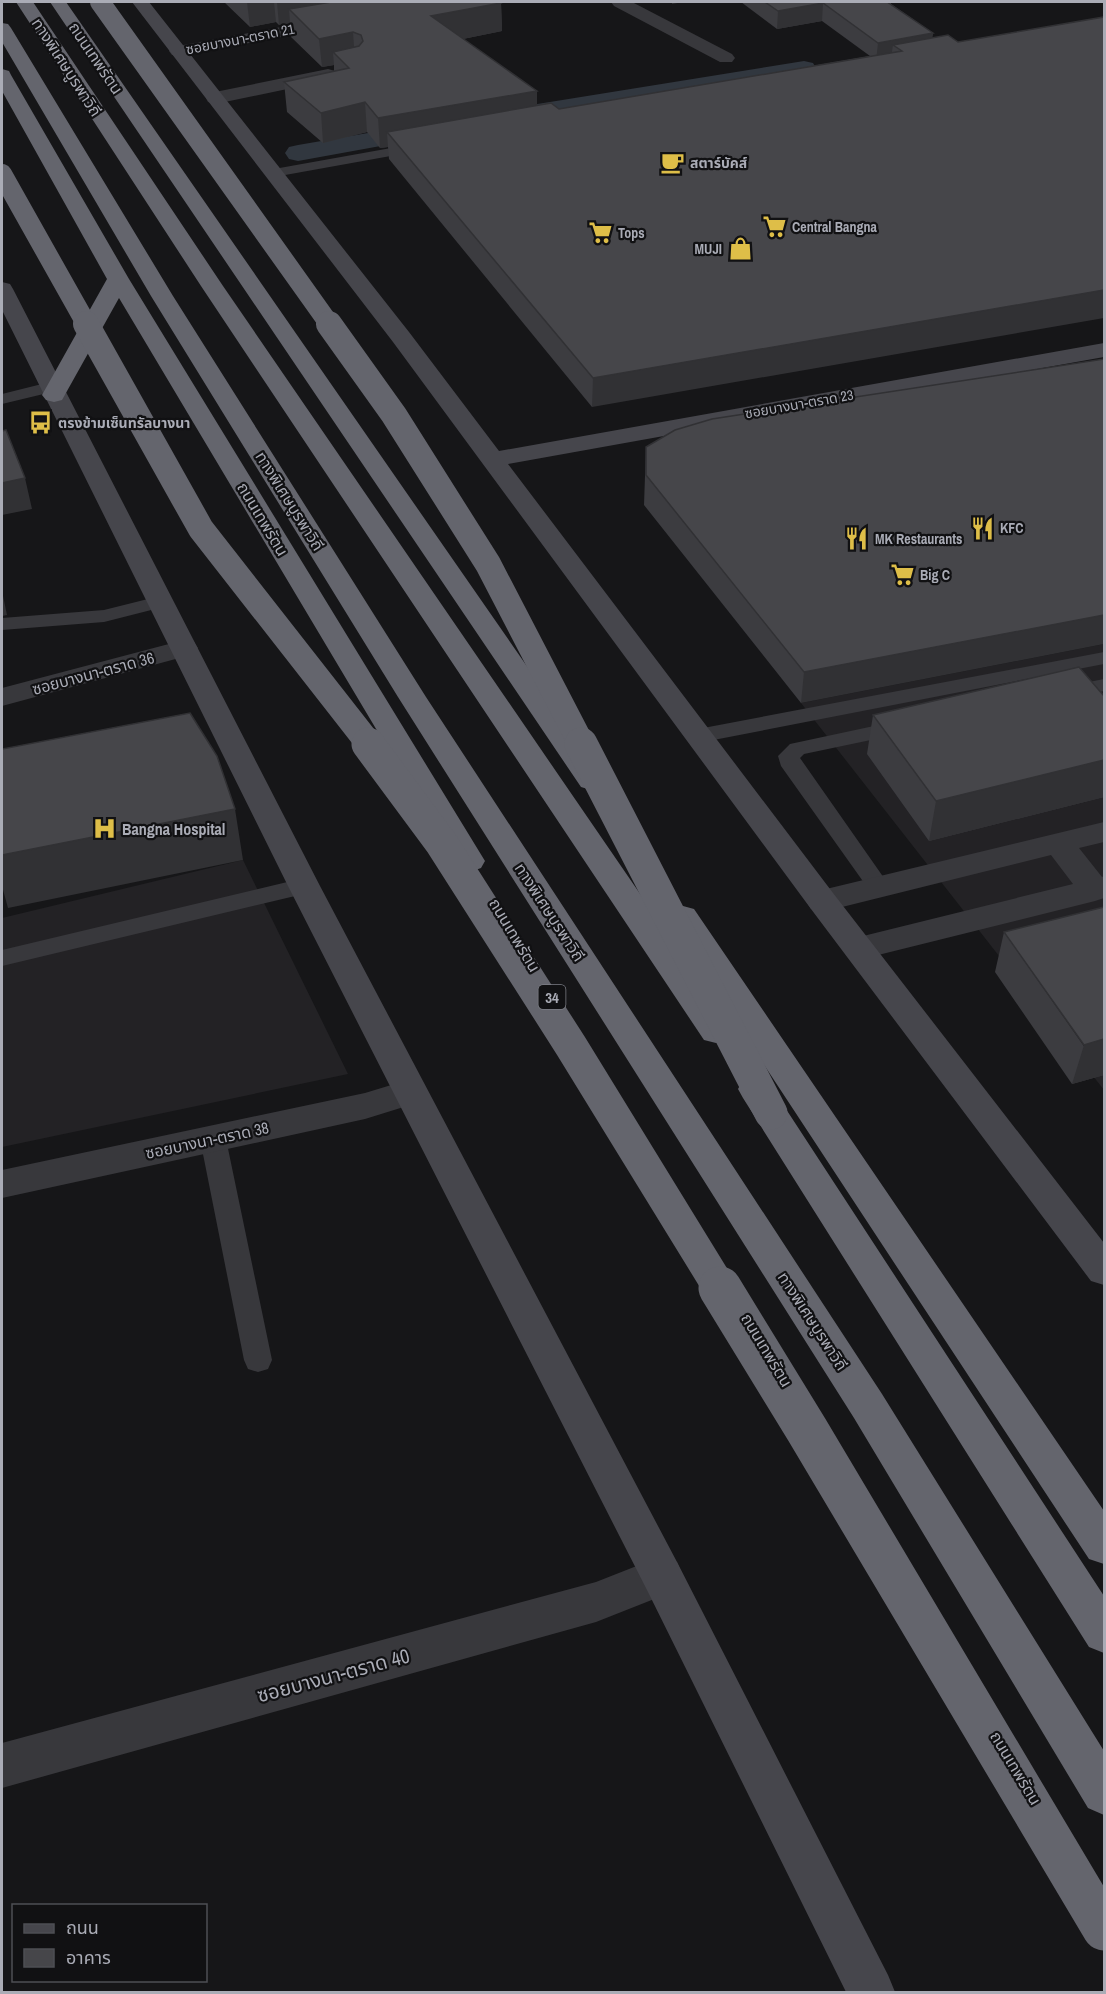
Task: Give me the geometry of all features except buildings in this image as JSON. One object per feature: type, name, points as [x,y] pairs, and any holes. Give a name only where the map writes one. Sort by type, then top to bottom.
[{"type":"highway","name":"ทางพิเศษบูรพาวิถี","points":[[24,2],[212,286],[771,1113],[1104,1633]]},
{"type":"highway","name":"ถนนเทพรัตน","points":[[58,2],[245,278],[518,672],[1104,1545]]},
{"type":"highway","points":[[100,2],[394,415],[482,554],[771,1113]]},
{"type":"highway","name":"ทางพิเศษบูรพาวิถี","points":[[2,28],[162,296],[419,707],[867,1406],[1104,1792]]},
{"type":"highway","name":"ถนนเทพรัตน","points":[[2,75],[118,279],[813,1426],[1104,1917]]},
{"type":"highway","points":[[2,174],[201,529],[348,716],[448,854],[571,1046],[807,1430],[1104,1929]]},
{"type":"highway","points":[[52,391],[118,279]]},
{"type":"main road","points":[[144,2],[178,51],[494,459],[822,901],[1104,1269]]},
{"type":"main road","points":[[4,298],[304,886],[662,1576],[871,1992]]},
{"type":"main road","name":"ซอยบางนา-ตราด 23","points":[[494,459],[1104,350]]},
{"type":"street","points":[[620,2],[726,58]]},
{"type":"street","name":"ซอยบางนา-ตราด 21","points":[[178,51],[351,19]]},
{"type":"street","points":[[215,98],[343,72]]},
{"type":"street","name":"ซอยบางนา-ตราด 36","points":[[2,698],[184,648]]},
{"type":"street","points":[[822,901],[1104,832]]},
{"type":"street","points":[[858,948],[1100,889],[1059,843]]},
{"type":"street","name":"ซอยบางนา-ตราด 38","points":[[2,1184],[365,1106],[411,1092]]},
{"type":"street","name":"ซอยบางนา-ตราด 40","points":[[2,1766],[596,1602],[662,1576]]},
{"type":"lane","points":[[274,173],[437,144]]},
{"type":"lane","points":[[2,399],[52,391]]},
{"type":"lane","points":[[2,624],[104,616],[160,602]]},
{"type":"lane","points":[[698,736],[1104,658]]},
{"type":"lane","points":[[1046,697],[1104,685]]},
{"type":"lane","points":[[880,888],[789,761],[789,756],[797,749],[920,723]]},
{"type":"lane","points":[[2,958],[304,886]]},
{"type":"lane","points":[[213,1139],[258,1360]]},
{"type":"shaded area","points":[[1104,644],[1104,1090],[801,703]]},
{"type":"shaded area","points":[[243,860],[348,1074],[2,1147],[2,918]]},
{"type":"waterway","points":[[501,118],[804,68]]},
{"type":"waterway","points":[[298,153],[432,130]]},
{"type":"place","name":"สตาร์บัคส์","points":[[672,163]]},
{"type":"place","name":"Central Bangna","points":[[774,227]]},
{"type":"place","name":"Tops","points":[[600,233]]},
{"type":"place","name":"MUJI","points":[[740,249]]},
{"type":"place","name":"ตรงข้ามเซ็นทรัลบางนา","points":[[40,423]]},
{"type":"place","name":"KFC","points":[[982,528]]},
{"type":"place","name":"MK Restaurants","points":[[857,539]]},
{"type":"place","name":"Big C","points":[[902,575]]},
{"type":"place","name":"Bangna Hospital","points":[[104,829]]}]
